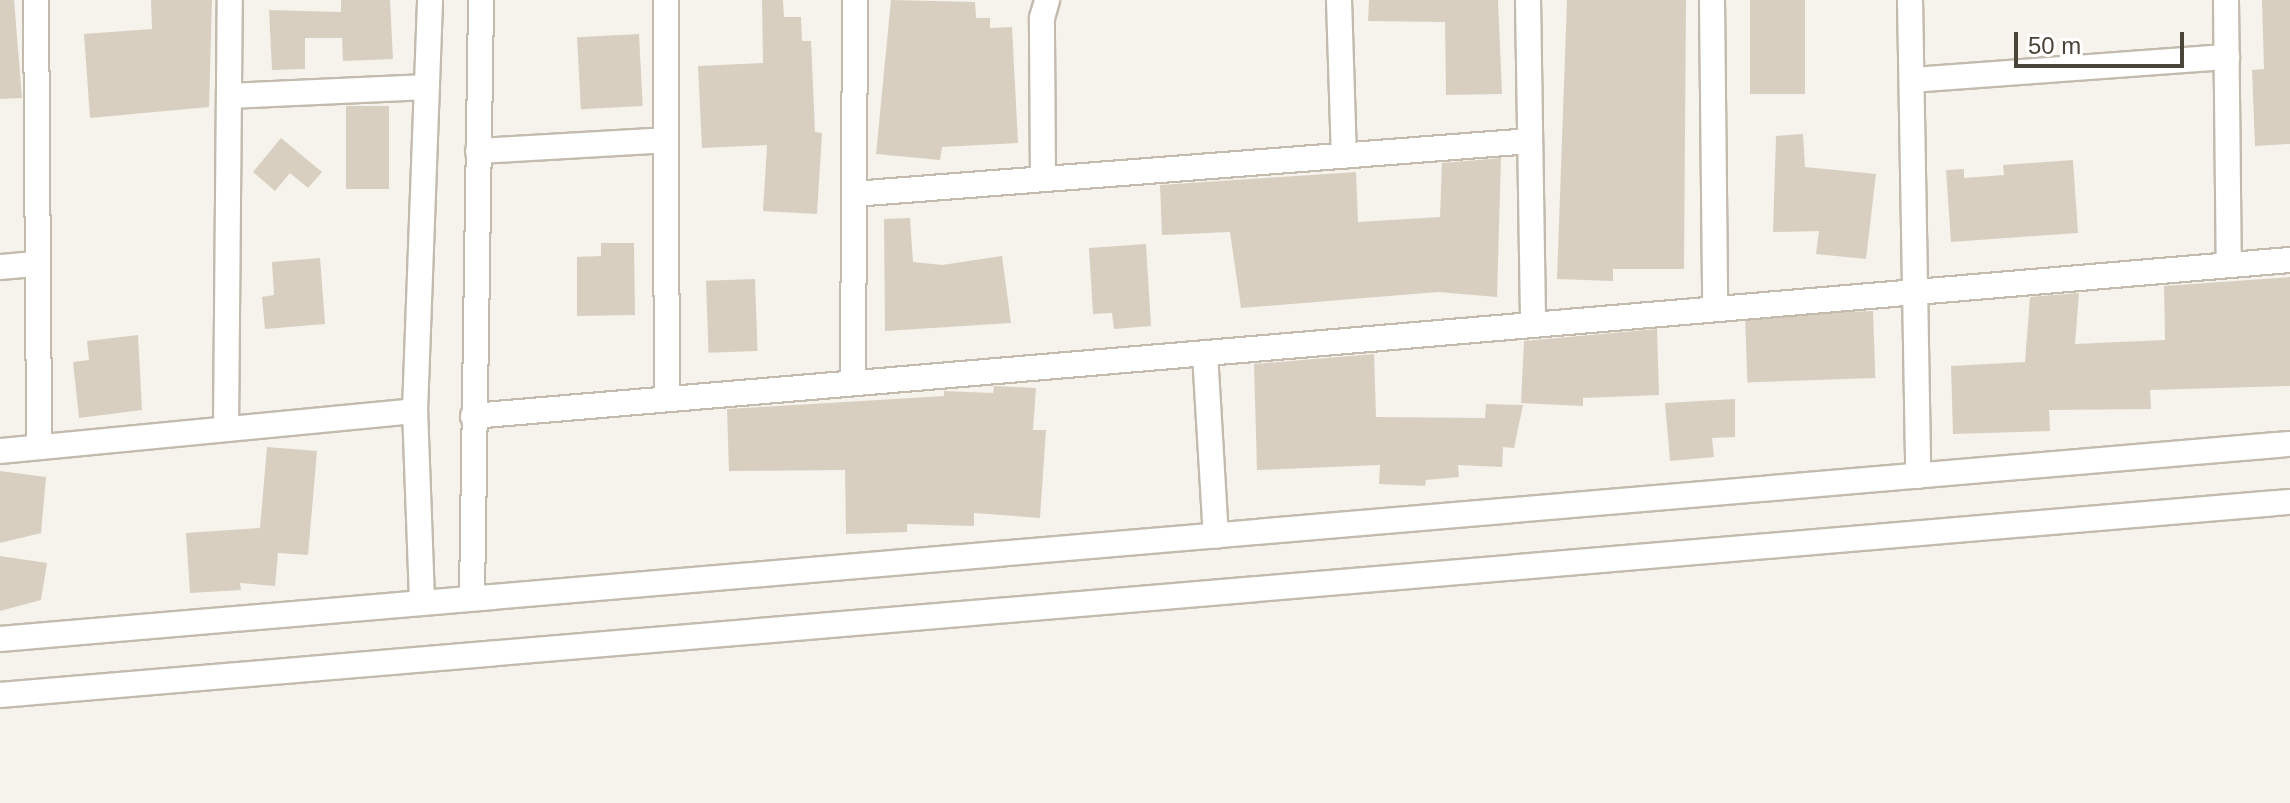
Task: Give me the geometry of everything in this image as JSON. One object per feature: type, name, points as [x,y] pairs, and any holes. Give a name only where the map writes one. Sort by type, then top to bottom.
[{"type":"street","points":[[36,0],[39,447]]},
{"type":"street","points":[[226,429],[230,0]]},
{"type":"street","points":[[422,600],[415,411],[430,0]]},
{"type":"street","points":[[472,596],[481,0]]},
{"type":"street","points":[[666,0],[667,399]]},
{"type":"street","points":[[853,383],[855,0]]},
{"type":"street","points":[[1043,179],[1042,18],[1047,0]]},
{"type":"street","points":[[1339,0],[1344,156]]},
{"type":"street","points":[[1528,0],[1533,324]]},
{"type":"street","points":[[1712,0],[1715,308]]},
{"type":"street","points":[[1910,0],[1918,476]]},
{"type":"street","points":[[2226,0],[2229,265]]},
{"type":"street","points":[[1912,80],[2227,57]]},
{"type":"street","points":[[229,96],[427,87]]},
{"type":"street","points":[[478,151],[666,140]]},
{"type":"street","points":[[854,194],[1530,141]]},
{"type":"street","points":[[473,416],[2290,260]]},
{"type":"street","points":[[0,267],[37,264]]},
{"type":"street","points":[[1205,353],[1216,536]]},
{"type":"street","points":[[0,451],[415,411]]},
{"type":"street","points":[[0,639],[422,600],[2290,444]]},
{"type":"street","points":[[0,695],[2290,502]]},
{"type":"building","points":[[0,0],[14,0],[22,98],[0,99]]},
{"type":"building","points":[[151,0],[212,0],[209,107],[90,118],[84,34],[152,29]]},
{"type":"building","points":[[341,0],[390,0],[393,59],[343,61],[342,38],[305,38],[305,69],[272,70],[269,10],[341,12]]},
{"type":"building","points":[[762,0],[783,0],[784,17],[801,17],[802,41],[811,41],[815,132],[822,133],[817,214],[763,211],[767,145],[702,148],[698,66],[763,63]]},
{"type":"building","points":[[891,0],[975,2],[976,18],[990,18],[990,28],[1012,27],[1018,143],[942,147],[940,160],[876,154]]},
{"type":"building","points":[[1369,0],[1498,0],[1502,94],[1446,95],[1445,22],[1368,21]]},
{"type":"building","points":[[1567,0],[1686,0],[1684,269],[1613,269],[1613,281],[1557,279]]},
{"type":"building","points":[[1750,0],[1805,0],[1805,94],[1750,94]]},
{"type":"building","points":[[2262,0],[2290,0],[2290,144],[2255,146],[2252,70],[2264,69]]},
{"type":"building","points":[[639,34],[643,106],[581,109],[577,37]]},
{"type":"building","points":[[346,106],[389,106],[389,189],[346,189]]},
{"type":"building","points":[[1803,134],[1805,167],[1876,174],[1866,259],[1816,254],[1819,231],[1773,232],[1776,136]]},
{"type":"building","points":[[281,138],[322,172],[308,188],[290,173],[275,191],[253,172]]},
{"type":"building","points":[[1501,158],[1497,297],[1438,292],[1241,308],[1230,232],[1162,235],[1160,185],[1356,172],[1358,222],[1440,217],[1442,163]]},
{"type":"building","points":[[2073,160],[2078,233],[1951,242],[1946,170],[1964,169],[1964,178],[2004,175],[2003,165]]},
{"type":"building","points":[[910,218],[913,262],[942,265],[1002,256],[1011,323],[885,331],[884,219]]},
{"type":"building","points":[[601,243],[634,243],[635,315],[577,316],[577,257],[601,256]]},
{"type":"building","points":[[1146,244],[1151,326],[1114,329],[1112,313],[1093,314],[1089,248]]},
{"type":"building","points":[[320,258],[325,324],[265,329],[262,297],[274,295],[272,262]]},
{"type":"building","points":[[2290,277],[2290,386],[2150,390],[2151,409],[2049,410],[2050,431],[1953,434],[1951,366],[2025,362],[2030,297],[2079,293],[2075,344],[2165,340],[2164,286]]},
{"type":"building","points":[[755,279],[758,351],[709,353],[706,281]]},
{"type":"building","points":[[1873,311],[1875,378],[1747,382],[1745,315]]},
{"type":"building","points":[[1657,329],[1659,395],[1583,398],[1583,406],[1521,403],[1524,341]]},
{"type":"building","points":[[138,335],[142,410],[79,418],[73,362],[89,360],[87,341]]},
{"type":"building","points":[[1374,354],[1376,417],[1485,418],[1486,404],[1523,405],[1514,448],[1503,447],[1502,467],[1458,465],[1459,477],[1426,480],[1425,486],[1379,484],[1380,465],[1257,470],[1254,364]]},
{"type":"building","points":[[994,386],[1036,388],[1033,430],[1046,430],[1040,518],[974,513],[974,526],[907,524],[907,532],[846,534],[845,470],[729,471],[727,409],[944,396],[944,391],[993,393]]},
{"type":"building","points":[[1735,399],[1735,437],[1712,438],[1714,457],[1670,461],[1665,403]]},
{"type":"building","points":[[267,447],[317,451],[308,555],[278,553],[275,586],[240,583],[241,590],[190,593],[186,533],[260,528]]},
{"type":"building","points":[[0,471],[46,477],[41,533],[0,543]]},
{"type":"building","points":[[0,556],[47,563],[41,600],[0,611]]}]
